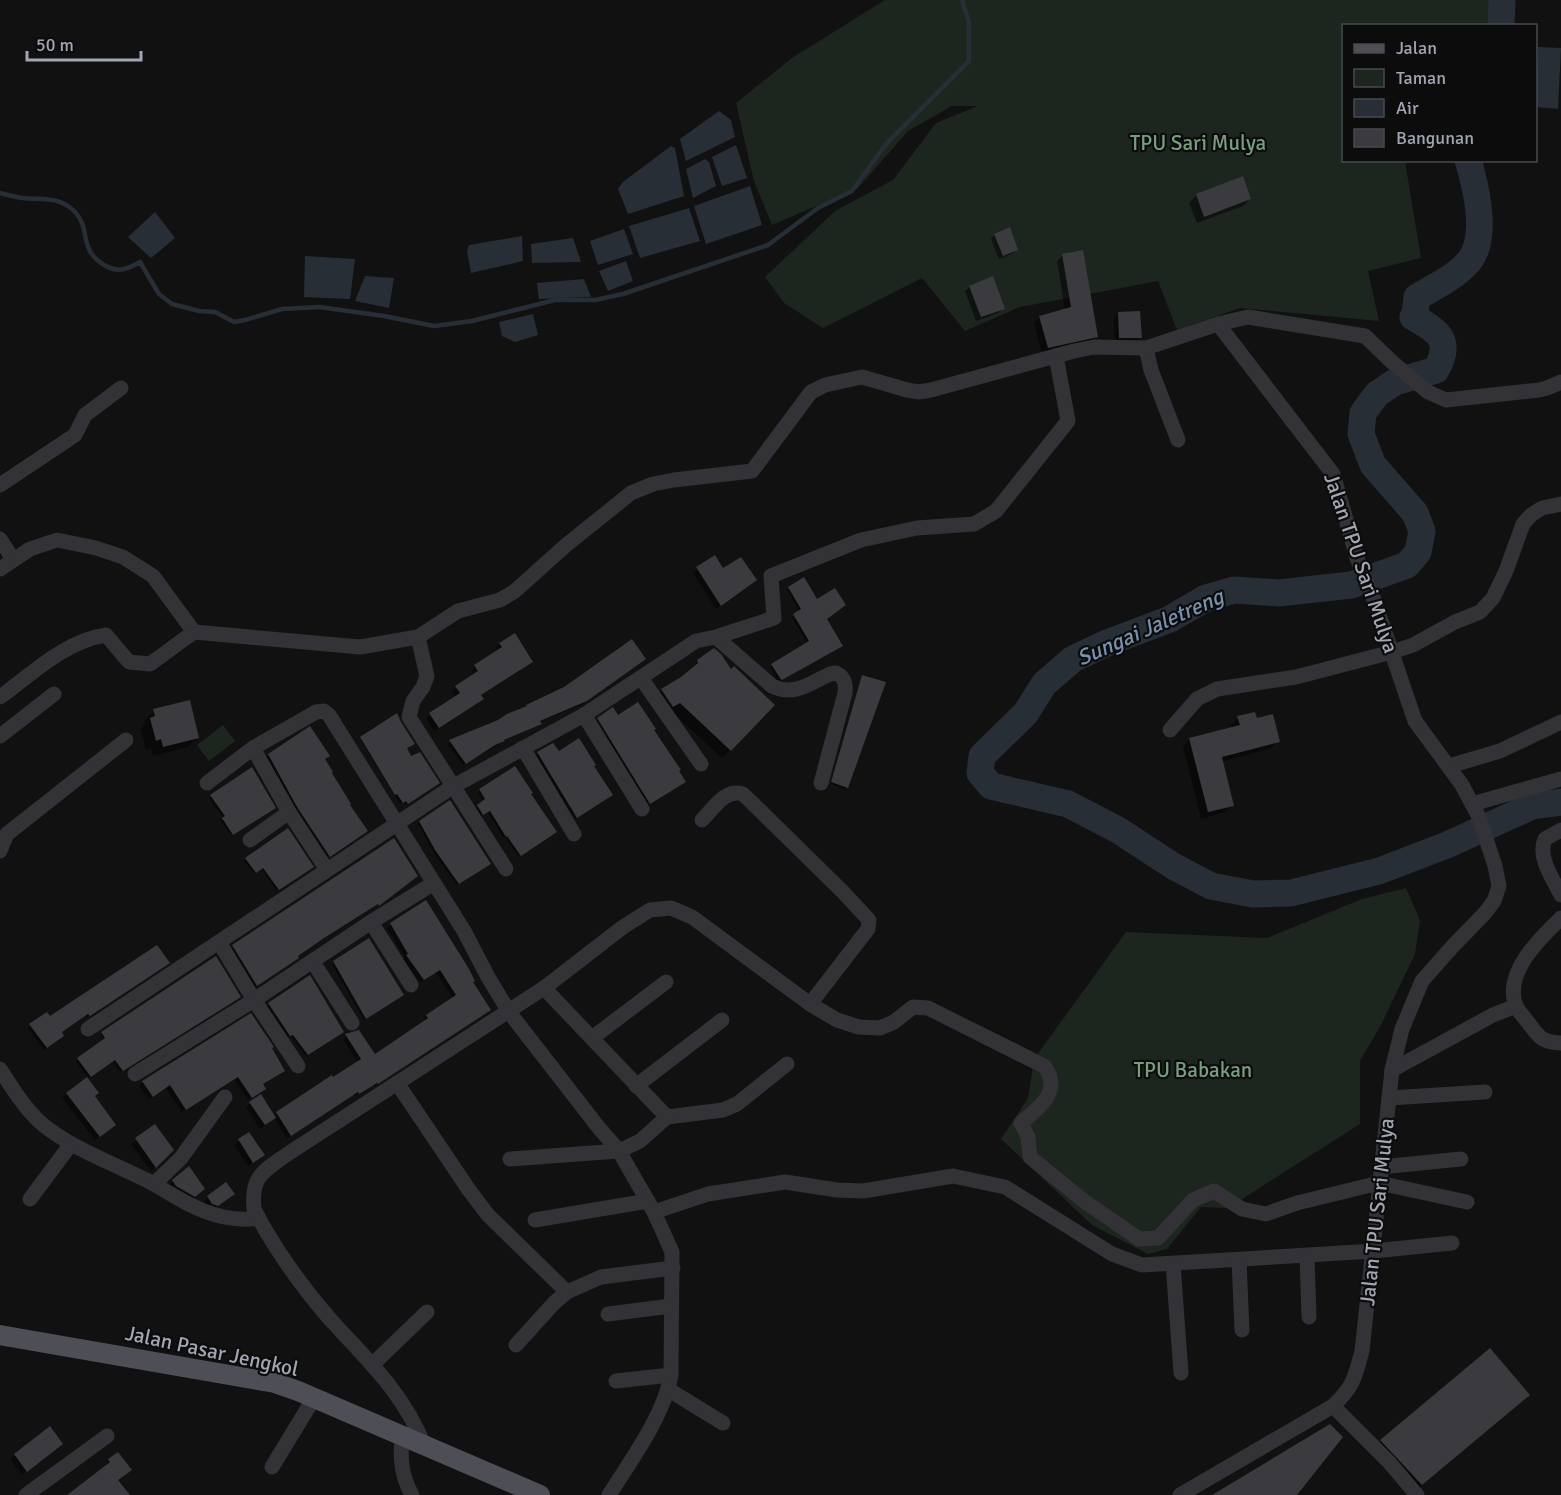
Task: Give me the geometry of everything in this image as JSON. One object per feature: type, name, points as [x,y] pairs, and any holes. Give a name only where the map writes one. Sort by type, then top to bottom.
[{"type":"main road","name":"Jalan Pasar Jengkol","points":[[0,1335],[275,1383],[540,1495]]},
{"type":"street","points":[[0,697],[69,647],[88,638],[106,635],[129,662],[150,664],[194,632],[360,648],[418,637],[458,611],[500,600],[515,591],[631,493],[653,484],[674,480],[752,471],[801,402],[817,388],[862,377],[919,392],[1094,347],[1146,348],[1218,324],[1248,317],[1365,336],[1428,392],[1446,400],[1539,390],[1561,382]]},
{"type":"street","name":"Jalan TPU Sari Mulya","points":[[1180,1495],[1333,1406],[1349,1390],[1362,1352],[1392,1070],[1402,1029],[1422,981],[1485,913],[1494,901],[1499,886],[1495,866],[1475,811],[1462,784],[1415,721],[1373,597],[1357,558],[1333,474],[1218,324]]},
{"type":"street","points":[[1146,348],[1151,370],[1178,440]]},
{"type":"street","points":[[88,1029],[452,787],[584,715],[696,641],[716,637],[774,618],[771,576],[861,540],[917,528],[974,524],[996,512],[1068,421],[1056,356]]},
{"type":"street","points":[[0,485],[75,435],[84,415],[121,388]]},
{"type":"street","points":[[1170,730],[1197,699],[1217,689],[1296,677],[1392,652],[1413,645],[1455,622],[1480,612],[1493,598],[1506,571],[1523,524],[1542,508],[1561,504]]},
{"type":"street","points":[[0,539],[13,560]]},
{"type":"street","points":[[0,569],[43,544],[57,540],[96,548],[123,557],[157,580],[194,632]]},
{"type":"street","points":[[418,637],[427,676],[423,687],[412,701],[409,717],[506,869]]},
{"type":"street","points":[[716,637],[772,686],[782,691],[796,690],[830,674],[836,673],[843,677],[846,684],[845,693],[821,783]]},
{"type":"street","points":[[641,678],[701,764]]},
{"type":"street","points":[[0,736],[54,694]]},
{"type":"street","points":[[207,783],[253,748],[316,712],[324,711],[434,883],[509,1012],[619,1151],[651,1207],[670,1245],[673,1268],[670,1383],[648,1432],[609,1495]]},
{"type":"street","points":[[584,715],[642,809]]},
{"type":"street","points":[[1449,766],[1509,748],[1561,722]]},
{"type":"street","points":[[0,851],[7,834],[126,740]]},
{"type":"street","points":[[253,748],[289,812],[327,870]]},
{"type":"street","points":[[523,748],[574,834]]},
{"type":"street","points":[[1475,811],[1561,779]]},
{"type":"street","points":[[702,820],[728,793],[743,794],[869,920],[868,928],[810,1004]]},
{"type":"street","points":[[250,840],[289,812]]},
{"type":"street","points":[[1561,830],[1545,839],[1543,851],[1545,863],[1561,895]]},
{"type":"street","points":[[135,1074],[434,883]]},
{"type":"street","points":[[424,1445],[407,1409],[301,1284],[258,1218],[254,1209],[255,1183],[260,1174],[285,1155],[509,1012],[650,909],[671,909],[692,917],[810,1004],[837,1020],[859,1027],[888,1026],[913,1006],[928,1008],[1044,1066],[1052,1080],[1051,1090],[1045,1101],[1021,1123],[1028,1137],[1030,1157],[1084,1202],[1139,1239],[1158,1238],[1193,1200],[1214,1191],[1242,1209],[1266,1214],[1297,1203],[1379,1183],[1467,1202]]},
{"type":"street","points":[[1561,918],[1532,947],[1522,963],[1514,985],[1516,1006],[1538,1036],[1544,1041],[1561,1043]]},
{"type":"street","points":[[371,922],[411,985]]},
{"type":"street","points":[[219,942],[298,1066]]},
{"type":"street","points":[[313,962],[352,1023]]},
{"type":"street","points":[[592,1038],[666,982]]},
{"type":"street","points":[[544,988],[667,1117]]},
{"type":"street","points":[[1392,1070],[1493,1015],[1516,1006]]},
{"type":"street","points":[[636,1086],[722,1020]]},
{"type":"street","points":[[510,1159],[619,1151],[640,1141],[667,1117],[723,1110],[737,1104],[787,1064]]},
{"type":"street","points":[[0,1069],[13,1089],[42,1124],[71,1144],[154,1184],[177,1200],[205,1212],[243,1220],[258,1218]]},
{"type":"street","points":[[397,1083],[469,1191],[488,1215],[567,1292]]},
{"type":"street","points":[[1389,1098],[1485,1092]]},
{"type":"street","points":[[154,1184],[181,1158],[200,1128],[225,1097]]},
{"type":"street","points":[[30,1199],[71,1144]]},
{"type":"street","points":[[1381,1167],[1461,1159]]},
{"type":"street","points":[[535,1220],[651,1207],[708,1194],[785,1182],[837,1190],[863,1191],[953,1176],[1005,1187],[1112,1254],[1142,1265],[1306,1256],[1452,1243]]},
{"type":"street","points":[[1306,1256],[1309,1317]]},
{"type":"street","points":[[1239,1260],[1242,1330]]},
{"type":"street","points":[[1173,1264],[1181,1373]]},
{"type":"street","points":[[516,1345],[567,1292],[601,1277],[673,1268]]},
{"type":"street","points":[[608,1314],[671,1306]]},
{"type":"street","points":[[372,1365],[427,1312]]},
{"type":"street","points":[[616,1381],[670,1383],[723,1423]]},
{"type":"street","points":[[272,1467],[314,1398]]},
{"type":"street","points":[[1333,1406],[1389,1462],[1417,1495]]},
{"type":"street","points":[[26,1495],[107,1436]]},
{"type":"street","points":[[402,1436],[400,1461],[403,1475],[412,1495]]},
{"type":"green space","name":"TPU Sari Mulya","points":[[885,0],[1497,0],[1492,24],[1342,24],[1342,162],[1405,162],[1421,258],[1368,271],[1379,321],[1240,308],[1177,330],[1158,281],[1020,307],[965,331],[922,278],[823,328],[784,303],[765,277],[835,211],[893,180],[936,123],[978,106],[952,106],[908,131],[858,188],[772,225],[754,181],[736,103],[792,58]]},
{"type":"green space","points":[[223,725],[235,741],[209,761],[197,745]]},
{"type":"green space","name":"TPU Babakan","points":[[1406,888],[1420,920],[1415,954],[1381,1025],[1360,1061],[1360,1124],[1228,1208],[1201,1207],[1167,1249],[1148,1254],[1092,1225],[1001,1139],[1028,1098],[1034,1059],[1126,932],[1267,938],[1362,899]]},
{"type":"water","points":[[1538,47],[1561,48],[1558,109],[1537,107]]},
{"type":"water","points":[[719,111],[731,120],[735,137],[686,161],[680,139]]},
{"type":"water","points":[[736,145],[747,178],[722,186],[712,157]]},
{"type":"water","points":[[671,146],[675,148],[684,196],[628,214],[618,189],[623,182]]},
{"type":"water","points":[[705,159],[709,162],[716,186],[693,198],[686,169]]},
{"type":"water","points":[[750,186],[762,225],[706,244],[694,206]]},
{"type":"water","points":[[689,208],[700,241],[640,258],[629,226]]},
{"type":"water","points":[[155,212],[175,238],[151,258],[128,237]]},
{"type":"water","points":[[624,229],[633,254],[598,265],[590,241]]},
{"type":"water","points":[[522,236],[523,261],[471,273],[467,251],[469,245]]},
{"type":"water","points":[[573,238],[581,262],[532,263],[531,244]]},
{"type":"water","points":[[305,256],[355,259],[350,299],[304,297]]},
{"type":"water","points":[[626,261],[633,281],[608,291],[599,271]]},
{"type":"water","points":[[365,276],[394,278],[389,308],[355,301]]},
{"type":"water","points":[[584,279],[591,297],[539,299],[537,283]]},
{"type":"water","points":[[533,314],[538,335],[515,342],[502,336],[499,322]]},
{"type":"building","points":[[1243,176],[1251,199],[1204,217],[1196,194]]},
{"type":"building","points":[[1010,227],[1018,250],[1003,256],[994,234]]},
{"type":"building","points":[[1083,250],[1098,337],[1048,348],[1039,316],[1071,307],[1062,254]]},
{"type":"building","points":[[993,276],[1005,309],[981,317],[969,286]]},
{"type":"building","points":[[1140,311],[1142,338],[1119,338],[1118,312]]},
{"type":"building","points":[[715,555],[723,568],[741,557],[757,580],[721,606],[696,567]]},
{"type":"building","points":[[804,577],[817,599],[835,588],[846,605],[827,619],[843,646],[782,680],[771,664],[809,641],[793,614],[801,609],[788,587]]},
{"type":"building","points":[[515,633],[533,662],[481,695],[484,699],[439,728],[429,713],[460,693],[455,686],[478,671],[474,665],[502,647],[499,643]]},
{"type":"building","points":[[632,639],[646,659],[587,701],[540,721],[542,724],[504,740],[466,764],[449,740],[498,720],[564,687]]},
{"type":"building","points":[[714,648],[731,669],[734,666],[775,705],[731,751],[680,703],[673,707],[661,689],[681,677],[698,663],[697,660]]},
{"type":"building","points":[[862,675],[886,682],[848,788],[831,782]]},
{"type":"building","points":[[190,700],[199,738],[163,747],[161,739],[156,741],[150,718],[155,716],[153,709]]},
{"type":"building","points":[[638,702],[681,770],[679,771],[686,782],[650,804],[597,718],[613,707],[618,715]]},
{"type":"building","points":[[1255,712],[1257,718],[1273,714],[1280,742],[1222,757],[1234,806],[1208,812],[1189,738],[1240,725],[1237,716]]},
{"type":"building","points":[[397,713],[415,744],[407,748],[411,756],[420,752],[440,783],[408,804],[406,801],[403,803],[397,794],[395,795],[360,737]]},
{"type":"building","points":[[310,726],[330,756],[325,759],[332,773],[368,831],[330,857],[297,807],[268,754]]},
{"type":"building","points":[[579,738],[613,795],[577,818],[537,752],[553,743],[559,751]]},
{"type":"building","points":[[515,766],[557,832],[521,856],[490,811],[483,815],[477,805],[485,799],[479,789]]},
{"type":"building","points":[[252,767],[276,808],[233,835],[222,818],[225,816],[210,795]]},
{"type":"building","points":[[450,800],[491,864],[459,884],[435,850],[419,821]]},
{"type":"building","points":[[288,828],[314,867],[279,890],[263,868],[256,873],[245,858]]},
{"type":"building","points":[[394,838],[418,876],[379,906],[378,904],[324,938],[257,986],[232,945]]},
{"type":"building","points":[[426,900],[469,969],[475,981],[473,982],[491,1010],[378,1084],[359,1094],[358,1092],[291,1136],[276,1112],[361,1059],[345,1034],[359,1030],[375,1054],[428,1018],[426,1015],[456,995],[440,970],[424,980],[406,955],[408,954],[390,923]]},
{"type":"building","points":[[369,938],[404,995],[366,1019],[333,961]]},
{"type":"building","points":[[157,945],[170,963],[90,1016],[88,1014],[82,1018],[62,1032],[64,1036],[47,1048],[29,1024],[47,1012],[50,1016]]},
{"type":"building","points":[[216,956],[241,997],[123,1071],[115,1060],[91,1077],[77,1058],[105,1038],[101,1032]]},
{"type":"building","points":[[310,975],[344,1032],[308,1055],[293,1035],[290,1036],[268,1003]]},
{"type":"building","points":[[251,1013],[274,1047],[272,1048],[285,1071],[263,1084],[266,1089],[252,1098],[238,1077],[186,1110],[170,1085],[153,1097],[142,1081]]},
{"type":"building","points":[[87,1077],[99,1093],[95,1096],[116,1125],[100,1137],[66,1093]]},
{"type":"building","points":[[261,1094],[276,1118],[265,1125],[249,1102]]},
{"type":"building","points":[[155,1124],[174,1150],[156,1168],[135,1138]]},
{"type":"building","points":[[249,1132],[265,1155],[253,1163],[238,1139]]},
{"type":"building","points":[[189,1166],[205,1189],[195,1197],[176,1186],[172,1180]]},
{"type":"building","points":[[226,1182],[235,1194],[218,1206],[212,1204],[207,1196]]},
{"type":"building","points":[[1490,1348],[1530,1395],[1422,1485],[1380,1440]]},
{"type":"building","points":[[1330,1424],[1343,1437],[1297,1495],[1212,1495]]},
{"type":"building","points":[[50,1426],[63,1444],[27,1472],[14,1454]]},
{"type":"building","points":[[118,1452],[132,1470],[118,1480],[130,1495],[67,1495],[110,1462],[108,1459]]},
{"type":"waterway","points":[[0,193],[63,203],[80,219],[88,247],[97,260],[110,268],[119,270],[140,262],[159,294],[172,304],[199,311],[215,312],[234,322],[282,309],[319,307],[434,326],[472,321],[555,300],[595,300],[623,294],[768,245],[818,208],[852,191],[886,144],[969,61],[969,22],[962,0]]},
{"type":"waterway","name":"Sungai Jaletreng","points":[[1501,24],[1502,0]]},
{"type":"waterway","name":"Sungai Jaletreng","points":[[1468,162],[1479,211],[1475,250],[1470,260],[1459,271],[1417,297],[1413,317],[1430,327],[1440,338],[1443,344],[1441,360],[1436,370],[1395,382],[1377,394],[1363,413],[1361,434],[1373,465],[1415,513],[1422,531],[1418,552],[1407,565],[1351,585],[1279,593],[1234,590],[1206,598],[1170,619],[1107,643],[1073,659],[1044,684],[1026,713],[982,756],[980,773],[991,786],[1068,804],[1118,830],[1173,866],[1211,886],[1253,894],[1291,893],[1379,871],[1447,845],[1532,806],[1561,802]]}]
